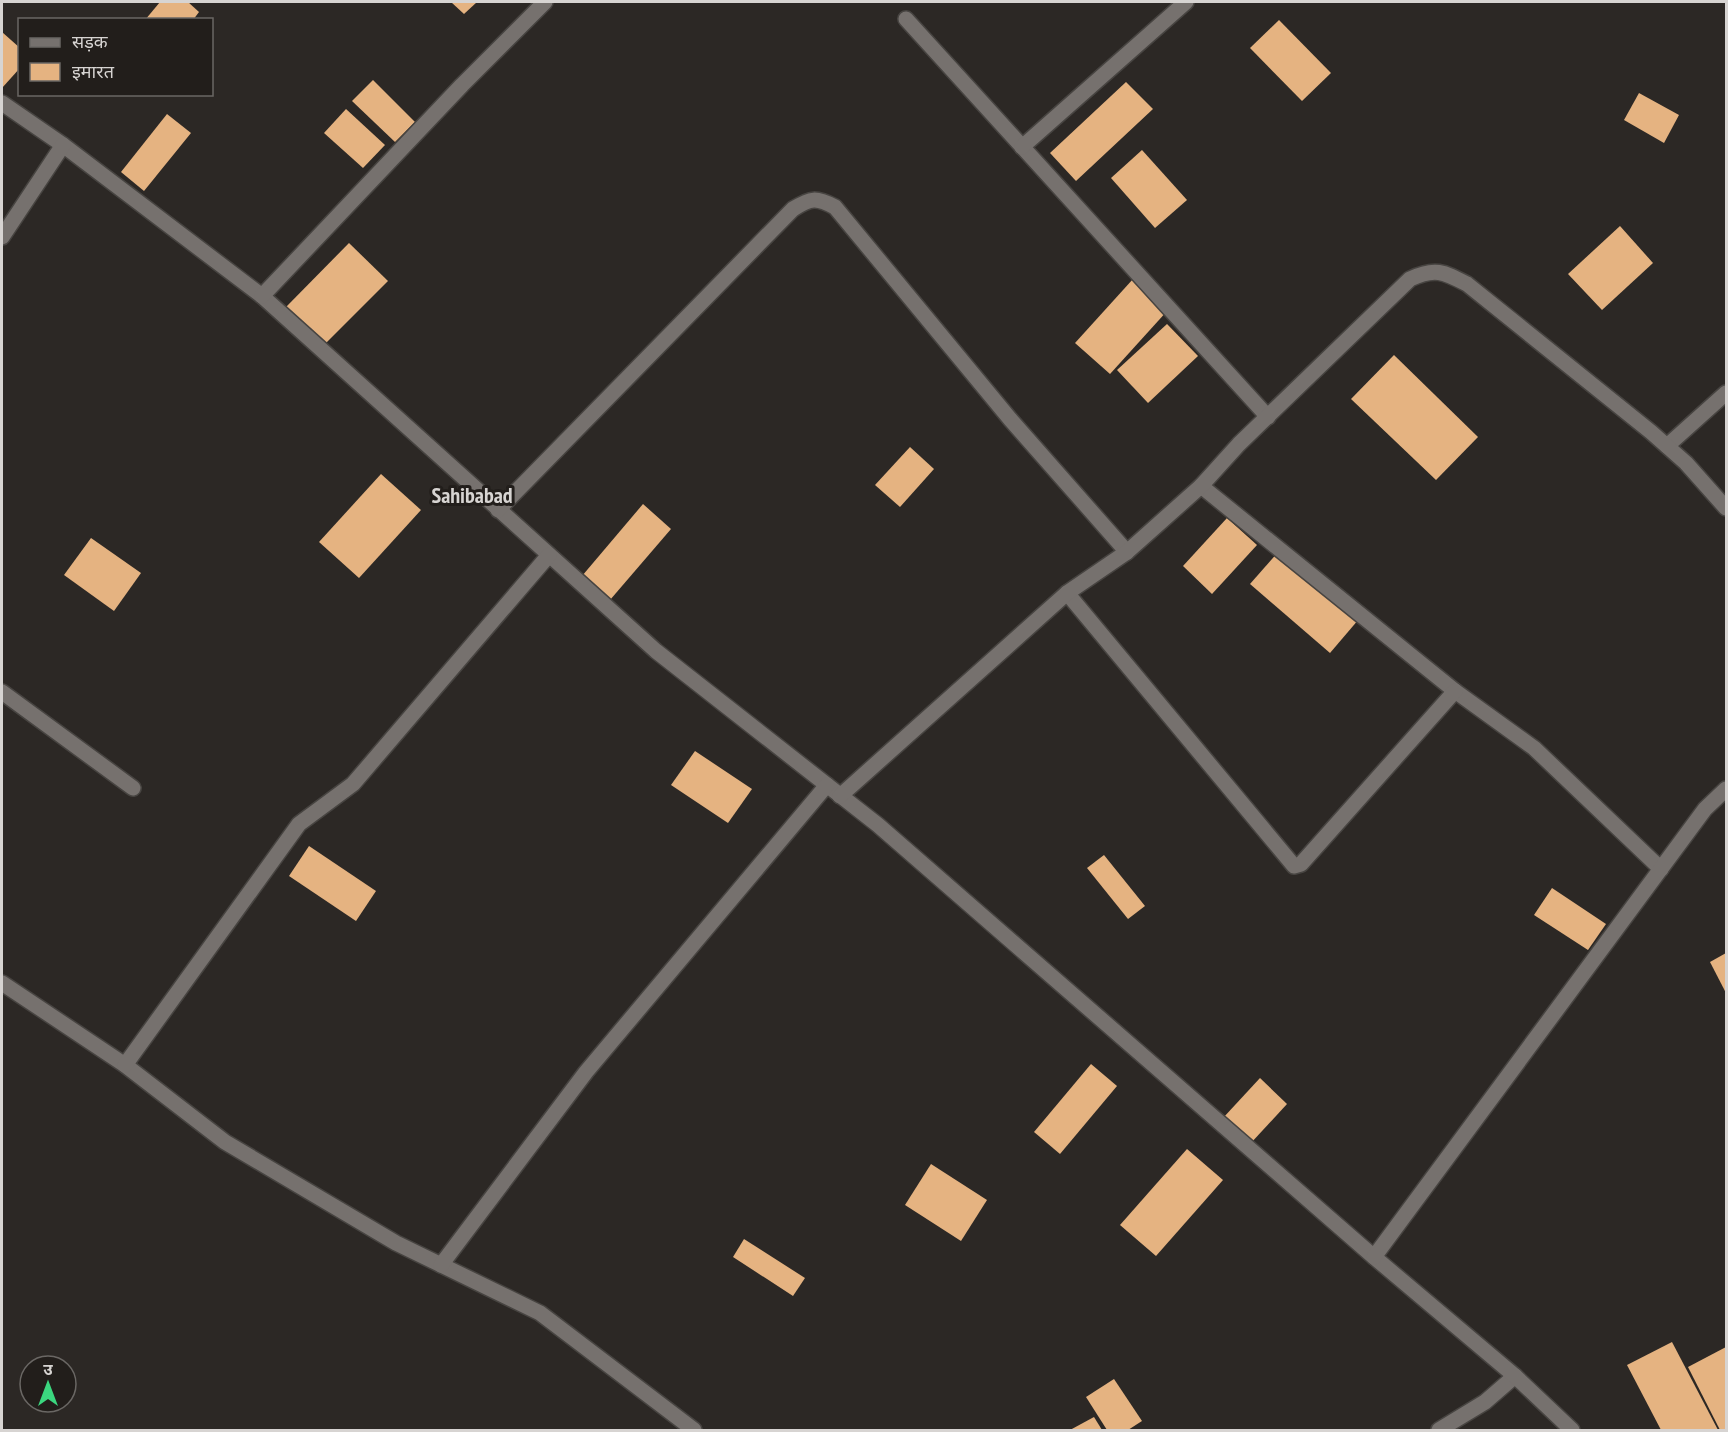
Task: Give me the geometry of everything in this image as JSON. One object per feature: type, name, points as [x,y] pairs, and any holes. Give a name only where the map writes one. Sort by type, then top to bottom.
[{"type":"street","points":[[262,296],[462,85],[545,2]]},
{"type":"street","points":[[1022,147],[1186,2]]},
{"type":"street","points":[[906,19],[1268,417]]},
{"type":"street","points":[[2,103],[63,145],[262,296],[656,651],[896,840],[1374,1257],[1515,1376],[1572,1431]]},
{"type":"street","points":[[2,237],[63,145]]},
{"type":"street","points":[[498,510],[793,209],[806,201],[820,199],[835,207],[1010,419],[1127,552]]},
{"type":"street","points":[[840,796],[1067,593],[1127,552],[1201,486],[1239,444],[1410,279],[1423,273],[1435,271],[1446,273],[1467,284],[1667,446],[1686,463],[1726,508]]},
{"type":"street","points":[[1667,446],[1726,393]]},
{"type":"street","points":[[1201,486],[1455,691],[1534,748],[1661,869]]},
{"type":"street","points":[[125,1065],[299,824],[353,784],[549,555]]},
{"type":"street","points":[[1067,593],[1294,866],[1301,864],[1455,691]]},
{"type":"street","points":[[2,692],[133,788]]},
{"type":"street","points":[[441,1265],[586,1072],[827,785]]},
{"type":"street","points":[[1374,1257],[1705,809],[1726,789]]},
{"type":"street","points":[[2,983],[125,1065],[225,1142],[396,1243],[540,1313],[694,1431]]},
{"type":"street","points":[[1439,1431],[1485,1402],[1515,1376]]},
{"type":"building","points":[[160,2],[188,2],[199,12],[194,18],[147,18]]},
{"type":"building","points":[[451,2],[477,2],[464,14]]},
{"type":"building","points":[[1279,20],[1331,73],[1302,101],[1250,48]]},
{"type":"building","points":[[2,32],[18,46],[18,70],[2,88]]},
{"type":"building","points":[[373,80],[415,122],[395,142],[352,101]]},
{"type":"building","points":[[1126,82],[1153,109],[1076,181],[1050,153]]},
{"type":"building","points":[[1639,93],[1679,115],[1664,143],[1624,120]]},
{"type":"building","points":[[346,109],[385,145],[363,168],[324,133]]},
{"type":"building","points":[[167,114],[191,133],[144,191],[121,172]]},
{"type":"building","points":[[1142,150],[1187,200],[1155,228],[1111,178]]},
{"type":"building","points":[[1620,226],[1653,263],[1602,310],[1568,274]]},
{"type":"building","points":[[349,243],[388,281],[324,345],[286,307]]},
{"type":"building","points":[[1133,279],[1168,310],[1110,374],[1075,343]]},
{"type":"building","points":[[1167,324],[1198,356],[1148,403],[1117,370]]},
{"type":"building","points":[[1394,355],[1478,437],[1436,480],[1351,399]]},
{"type":"building","points":[[910,447],[934,469],[900,507],[875,485]]},
{"type":"building","points":[[381,474],[421,510],[359,578],[319,542]]},
{"type":"building","points":[[643,504],[671,529],[610,600],[582,576]]},
{"type":"building","points":[[1227,518],[1257,545],[1212,594],[1183,566]]},
{"type":"building","points":[[91,538],[141,573],[114,611],[64,575]]},
{"type":"building","points":[[1279,551],[1359,619],[1330,653],[1250,584]]},
{"type":"building","points":[[695,751],[752,789],[728,823],[671,785]]},
{"type":"building","points":[[309,846],[376,891],[356,921],[289,876]]},
{"type":"building","points":[[1104,855],[1145,906],[1128,919],[1087,868]]},
{"type":"building","points":[[1552,888],[1606,924],[1588,950],[1534,915]]},
{"type":"building","points":[[1726,953],[1726,993],[1710,962]]},
{"type":"building","points":[[1091,1064],[1117,1086],[1060,1154],[1034,1132]]},
{"type":"building","points":[[1260,1078],[1287,1104],[1250,1144],[1223,1118]]},
{"type":"building","points":[[1187,1149],[1223,1180],[1156,1256],[1120,1225]]},
{"type":"building","points":[[931,1164],[987,1200],[961,1241],[905,1205]]},
{"type":"building","points":[[744,1239],[805,1278],[793,1296],[733,1257]]},
{"type":"building","points":[[1672,1342],[1718,1430],[1661,1430],[1627,1365]]},
{"type":"building","points":[[1726,1347],[1726,1430],[1720,1430],[1688,1367]]},
{"type":"building","points":[[1114,1379],[1142,1421],[1128,1430],[1107,1430],[1086,1397]]},
{"type":"building","points":[[1094,1417],[1102,1430],[1070,1430]]},
{"type":"district","name":"Sahibabad","points":[[472,495]]}]
